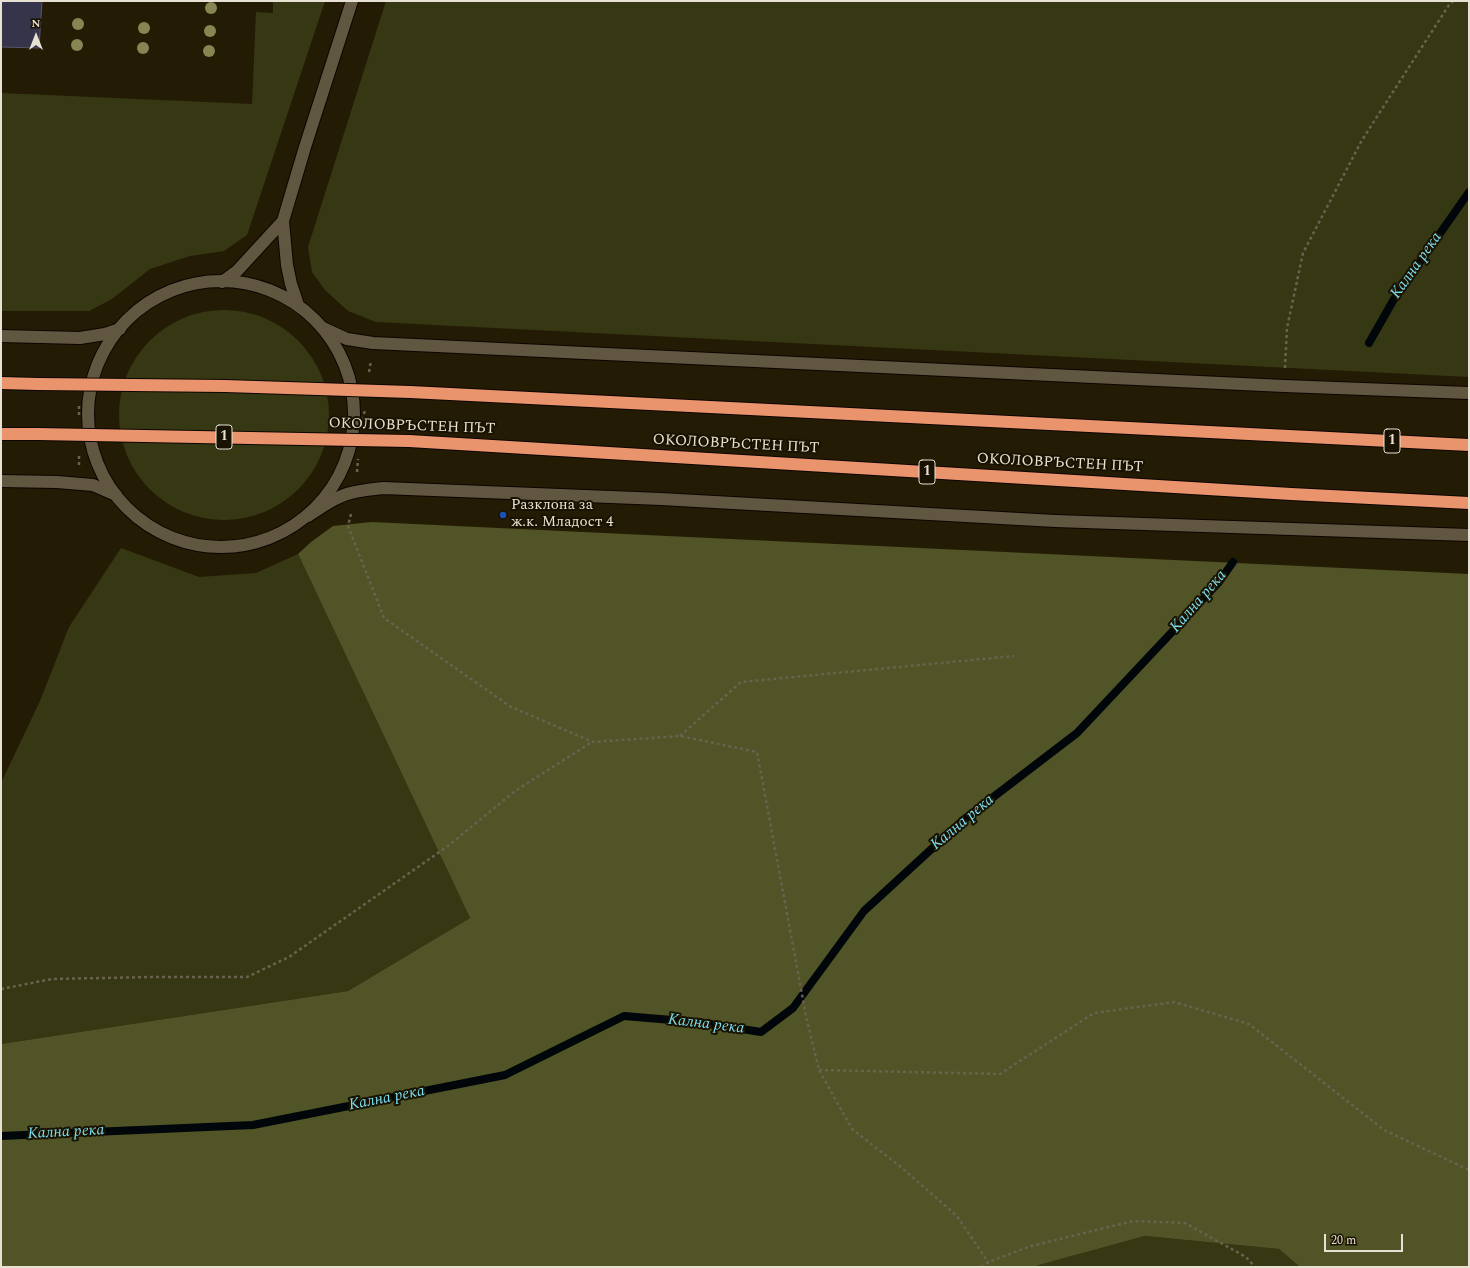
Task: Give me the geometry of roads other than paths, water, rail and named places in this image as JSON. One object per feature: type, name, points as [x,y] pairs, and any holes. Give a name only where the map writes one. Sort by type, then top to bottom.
[{"type":"highway","name":"1","points":[[1,383],[225,386],[410,392],[1469,445]]},
{"type":"highway","name":"ОКОЛОВРЪСТЕН ПЪТ","points":[[1,434],[409,441],[1291,494],[1469,503]]},
{"type":"street","points":[[298,305],[287,265],[283,221],[304,147],[352,1]]},
{"type":"street","points":[[222,282],[237,271],[283,221]]},
{"type":"street","points":[[308,516],[328,494],[343,468],[352,440],[354,425],[355,410],[350,380],[339,352],[323,328],[298,305],[274,293],[249,284],[222,282],[199,283],[162,296],[136,312],[120,329],[107,347],[97,368],[91,389],[88,411],[90,434],[95,456],[104,476],[116,495],[137,517],[166,535],[194,544],[218,547],[242,545],[266,540],[288,530],[330,502],[354,492],[383,488],[637,498],[1054,521],[1469,535]]},
{"type":"street","points":[[323,328],[348,339],[373,343],[1284,386],[1469,393]]},
{"type":"street","points":[[1,336],[80,338],[105,334],[120,329]]},
{"type":"street","points":[[1,481],[56,482],[93,486],[116,495]]},
{"type":"waterway","name":"Кална река","points":[[1369,343],[1394,299],[1469,192]]},
{"type":"waterway","name":"Кална река","points":[[1,1136],[253,1125],[505,1075],[624,1016],[696,1022],[761,1032],[793,1008],[864,911],[962,821],[1077,733],[1219,582],[1233,562]]},
{"type":"place","name":"Разклона за ж.к. Младост 4","points":[[503,515]]}]
